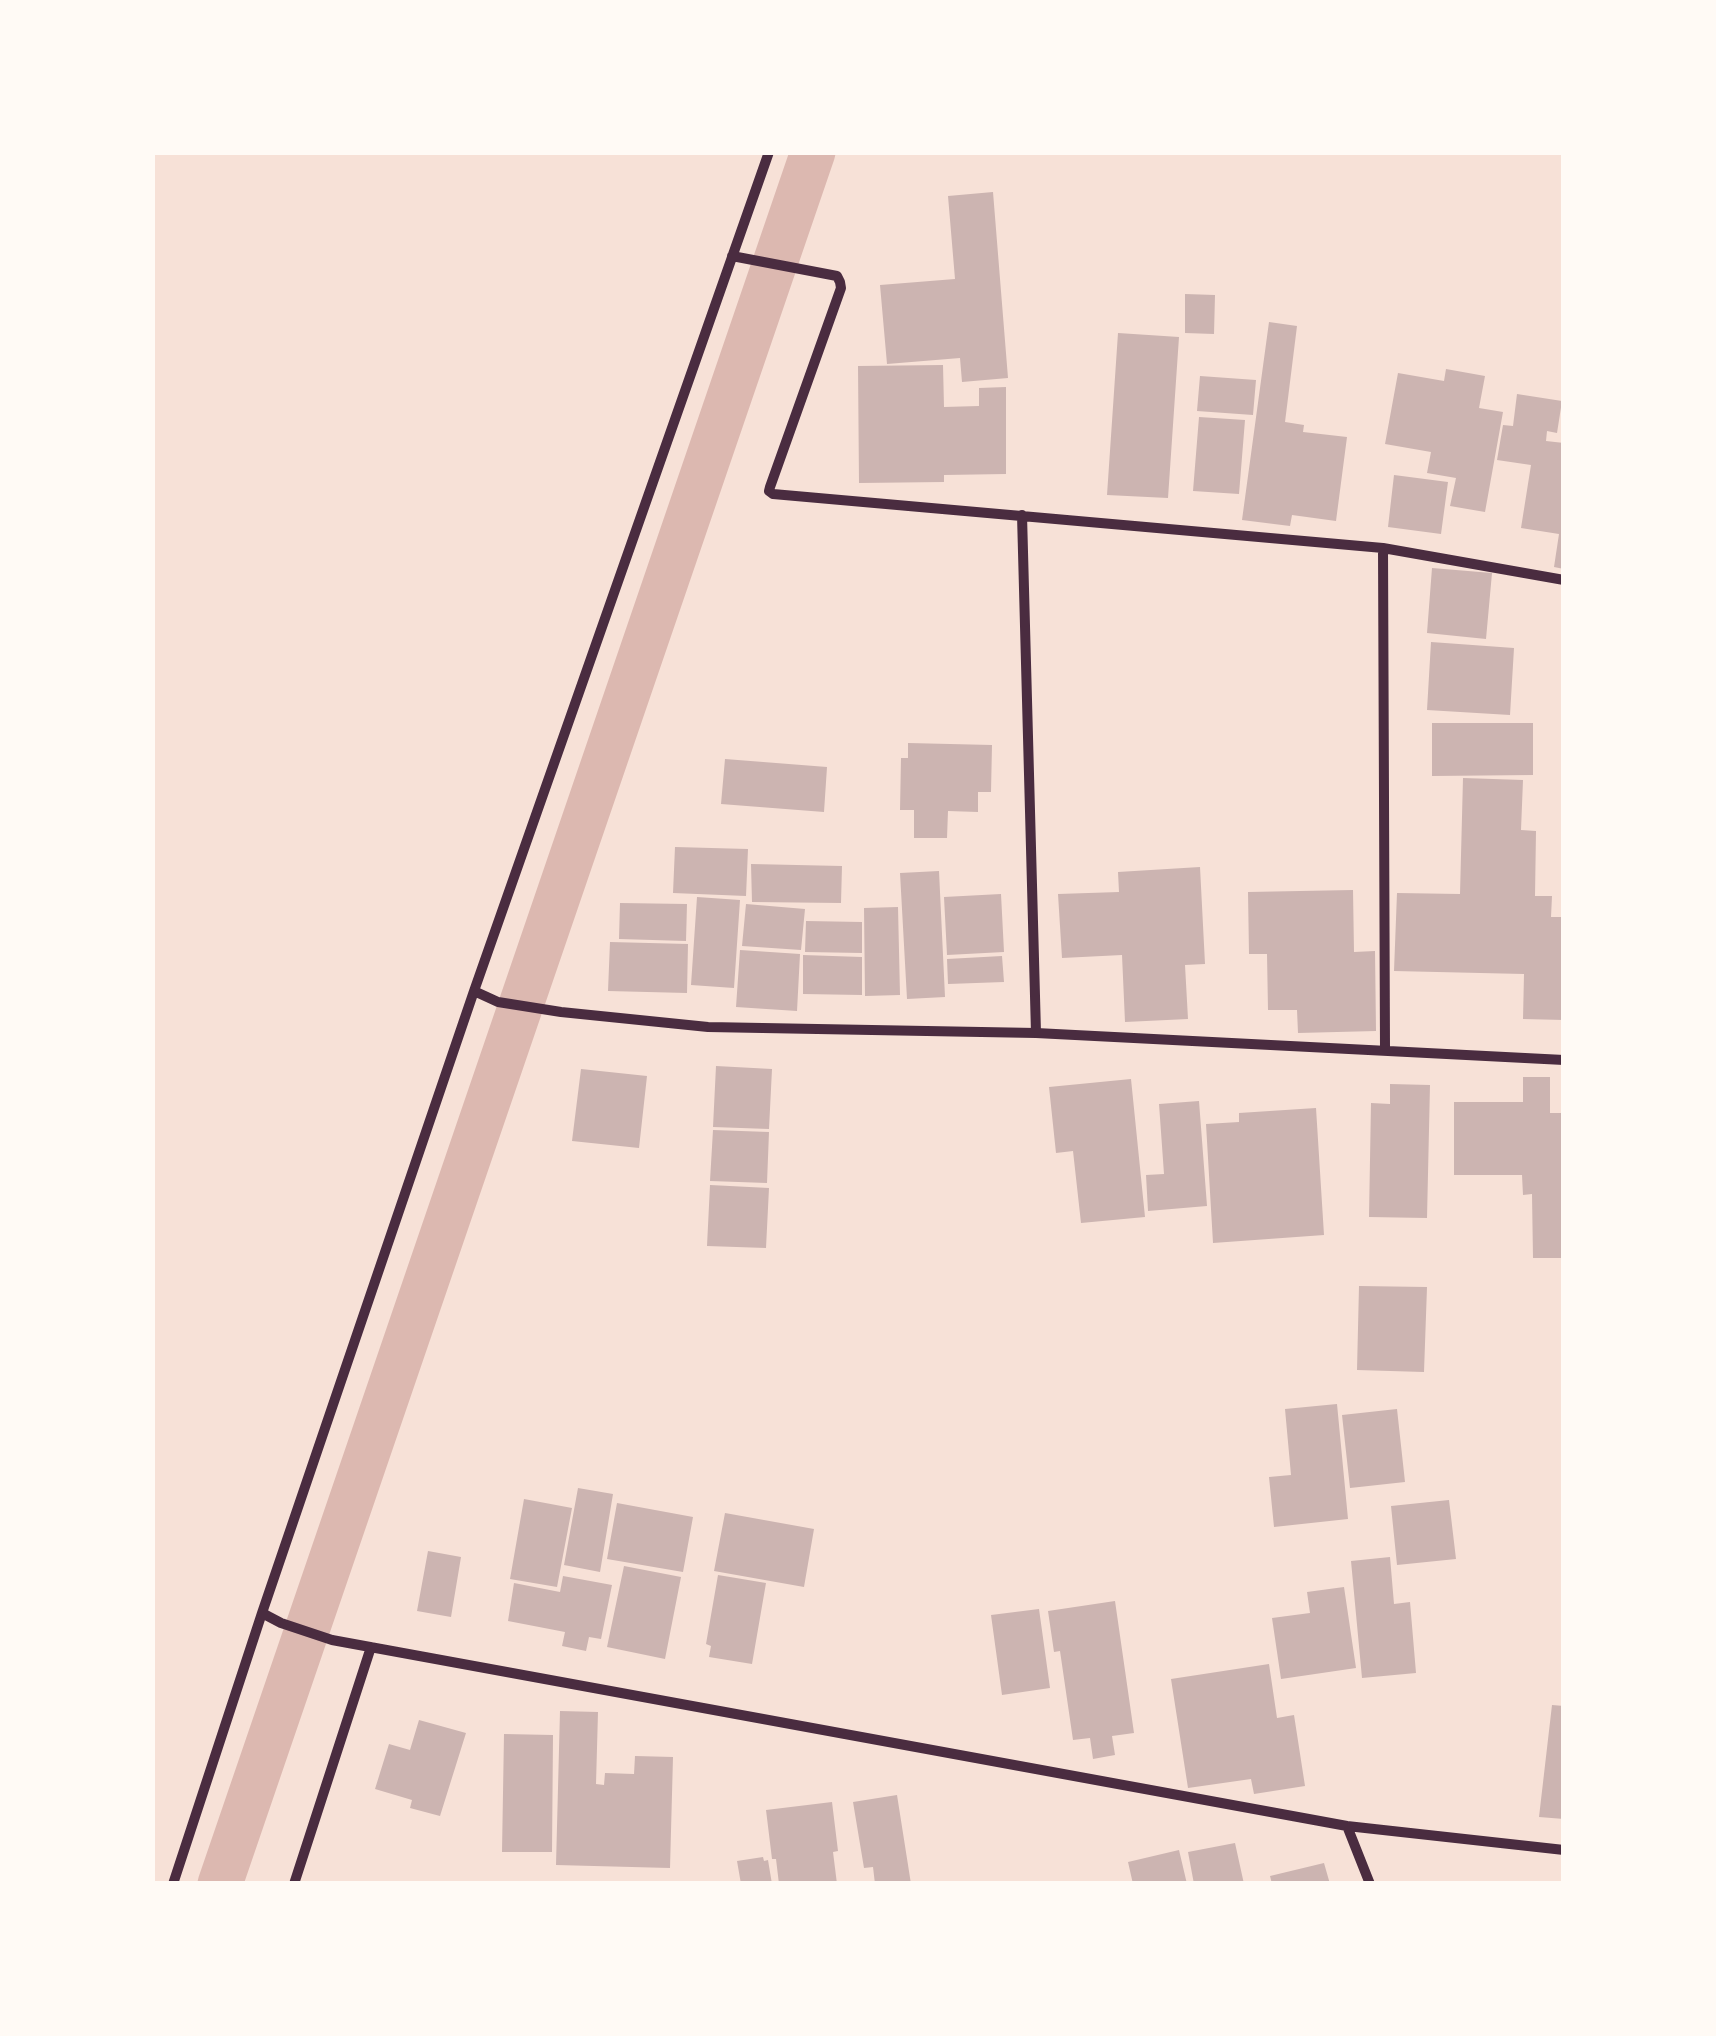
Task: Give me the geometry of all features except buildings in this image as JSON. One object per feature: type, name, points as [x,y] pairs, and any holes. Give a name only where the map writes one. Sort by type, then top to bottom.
[{"type":"street","points":[[173,1884],[474,991],[769,152]]},
{"type":"street","points":[[732,256],[836,276],[840,288],[770,491],[774,494],[1383,548],[1564,580]]},
{"type":"street","points":[[1022,515],[1036,1033]]},
{"type":"street","points":[[1383,548],[1385,1050]]},
{"type":"street","points":[[474,991],[498,1002],[560,1012],[708,1027],[1036,1033],[1564,1060]]},
{"type":"street","points":[[262,1613],[332,1640],[1346,1826],[1564,1850]]},
{"type":"street","points":[[294,1884],[371,1647]]},
{"type":"street","points":[[1346,1826],[1370,1884]]},
{"type":"waterway","points":[[220,1884],[813,152]]}]
